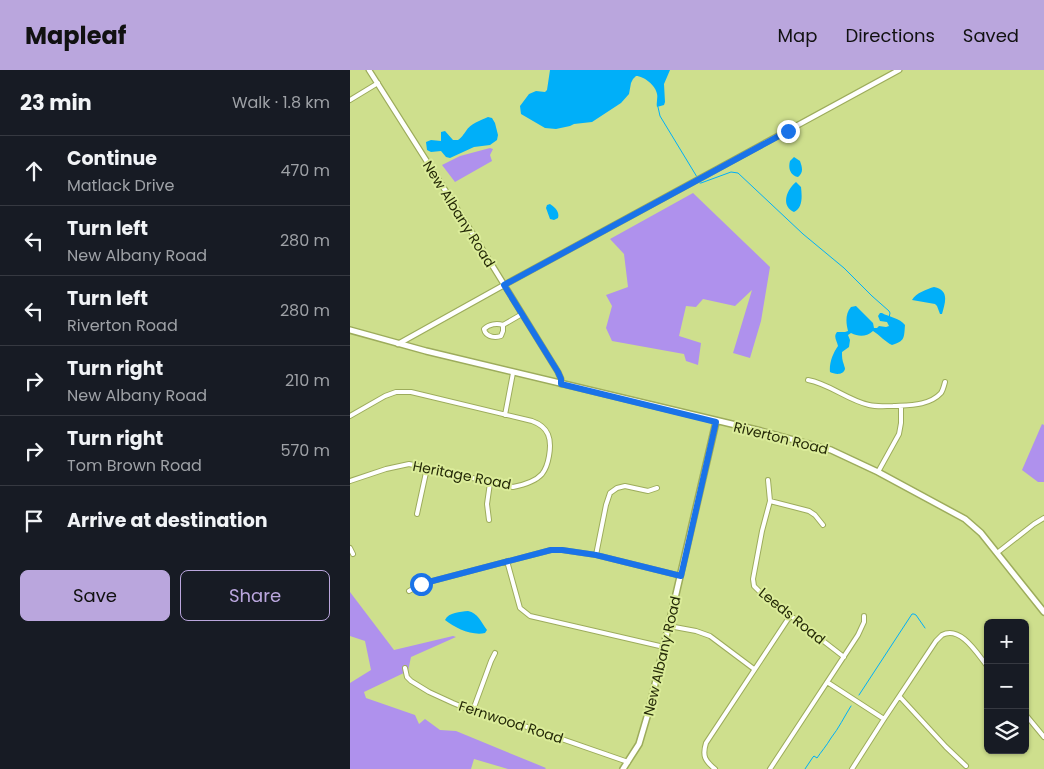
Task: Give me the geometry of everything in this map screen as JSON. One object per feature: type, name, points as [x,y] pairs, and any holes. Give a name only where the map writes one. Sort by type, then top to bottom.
[{"type":"main road","name":"Riverton Road","points":[[350,330],[514,373],[820,446],[848,457],[965,519],[981,533],[1044,612]]},
{"type":"main road","name":"New Albany Road","points":[[623,769],[639,744],[650,706],[716,422]]},
{"type":"street","name":"New Albany Road","points":[[369,70],[558,372],[561,384]]},
{"type":"street","points":[[398,344],[898,70]]},
{"type":"street","points":[[350,100],[378,83]]},
{"type":"street","points":[[503,325],[501,336],[490,336],[485,332],[484,328],[487,326],[503,325],[522,314]]},
{"type":"street","points":[[350,416],[385,396],[401,391],[505,415],[514,373]]},
{"type":"street","points":[[808,380],[819,382],[871,406],[902,406],[924,403],[942,392],[945,382]]},
{"type":"street","points":[[878,472],[899,434],[902,406]]},
{"type":"street","name":"Heritage Road","points":[[350,481],[400,465],[414,464],[509,487],[521,486],[536,479],[545,468],[548,461],[550,440],[546,429],[540,424],[505,415]]},
{"type":"street","points":[[417,514],[427,468]]},
{"type":"street","name":"Leeds Road","points":[[768,480],[770,501],[762,530],[753,582],[760,592],[844,656]]},
{"type":"street","points":[[489,520],[487,504],[490,482]]},
{"type":"street","points":[[596,555],[610,493],[617,488],[625,486],[648,491],[657,488]]},
{"type":"street","points":[[770,501],[815,514],[823,525]]},
{"type":"street","points":[[996,554],[1044,518]]},
{"type":"street","points":[[350,548],[352,554]]},
{"type":"street","points":[[409,591],[421,584],[551,550],[596,555],[681,576]]},
{"type":"street","points":[[507,561],[520,608],[530,616],[664,647]]},
{"type":"street","points":[[715,769],[705,759],[706,743],[790,616]]},
{"type":"street","points":[[770,769],[861,630],[864,616]]},
{"type":"street","points":[[669,626],[696,631],[710,636],[754,669]]},
{"type":"street","points":[[859,769],[853,767],[936,641],[942,635],[951,633],[960,635],[985,664]]},
{"type":"street","points":[[473,710],[495,653]]},
{"type":"street","name":"Fernwood Road","points":[[405,668],[408,677],[415,684],[453,703],[628,762]]},
{"type":"street","points":[[828,682],[884,719]]},
{"type":"street","points":[[900,697],[966,766]]},
{"type":"street","points":[[1029,719],[1044,737]]},
{"type":"shaded area","points":[[490,148],[493,149],[490,155],[492,161],[455,182],[442,165],[460,156]]},
{"type":"shaded area","points":[[693,193],[770,267],[761,321],[750,358],[733,353],[752,290],[735,306],[703,299],[696,307],[686,306],[679,336],[701,343],[698,365],[686,361],[684,354],[612,341],[606,328],[612,306],[606,295],[628,287],[624,254],[610,239]]},
{"type":"shaded area","points":[[1042,424],[1044,425],[1044,482],[1038,482],[1022,470]]},
{"type":"shaded area","points":[[350,592],[394,650],[453,636],[456,637],[411,657],[408,671],[364,692],[366,698],[415,715],[419,724],[425,719],[440,730],[456,731],[546,768],[508,769],[474,759],[471,769],[350,769],[350,683],[371,670],[365,641],[350,636]]},
{"type":"water","points":[[550,70],[670,70],[664,84],[664,105],[657,107],[656,91],[652,85],[636,76],[631,83],[629,94],[621,103],[592,122],[556,129],[545,128],[521,114],[520,106],[529,94],[536,91],[545,92],[547,90]]},
{"type":"water","points":[[488,117],[492,118],[495,123],[498,135],[497,140],[490,145],[474,147],[450,158],[446,157],[441,151],[431,152],[427,150],[426,142],[431,140],[441,141],[441,132],[445,131],[453,140],[458,140],[470,126]]},
{"type":"water","points":[[794,157],[800,161],[802,167],[798,177],[791,173],[789,166],[790,161]]},
{"type":"water","points":[[796,182],[801,187],[802,198],[799,208],[794,212],[787,206],[786,197]]},
{"type":"water","points":[[550,204],[558,213],[558,218],[554,220],[550,219],[546,208]]},
{"type":"water","points":[[934,287],[944,294],[945,301],[942,314],[940,314],[935,304],[912,300],[919,293]]},
{"type":"water","points":[[856,306],[873,323],[874,328],[889,326],[887,322],[880,321],[878,316],[880,313],[900,321],[905,325],[904,336],[902,340],[892,345],[873,331],[862,336],[851,333],[848,335],[850,340],[849,347],[842,352],[844,371],[838,374],[832,373],[830,372],[831,362],[838,346],[836,334],[837,332],[848,331],[847,316],[851,307]]},
{"type":"water","points":[[468,611],[479,618],[487,630],[485,633],[464,631],[445,620],[452,614]]},
{"type":"waterway","points":[[658,107],[660,116],[697,177]]},
{"type":"waterway","points":[[700,183],[731,172],[738,173],[889,311],[889,318]]},
{"type":"waterway","points":[[859,695],[912,614],[916,615],[925,628]]},
{"type":"waterway","points":[[805,769],[814,756],[817,758],[851,706]]},
{"type":"route","points":[[421,584],[551,550],[596,555],[681,576],[716,422],[561,384],[558,372],[504,285],[788,131]]}]
